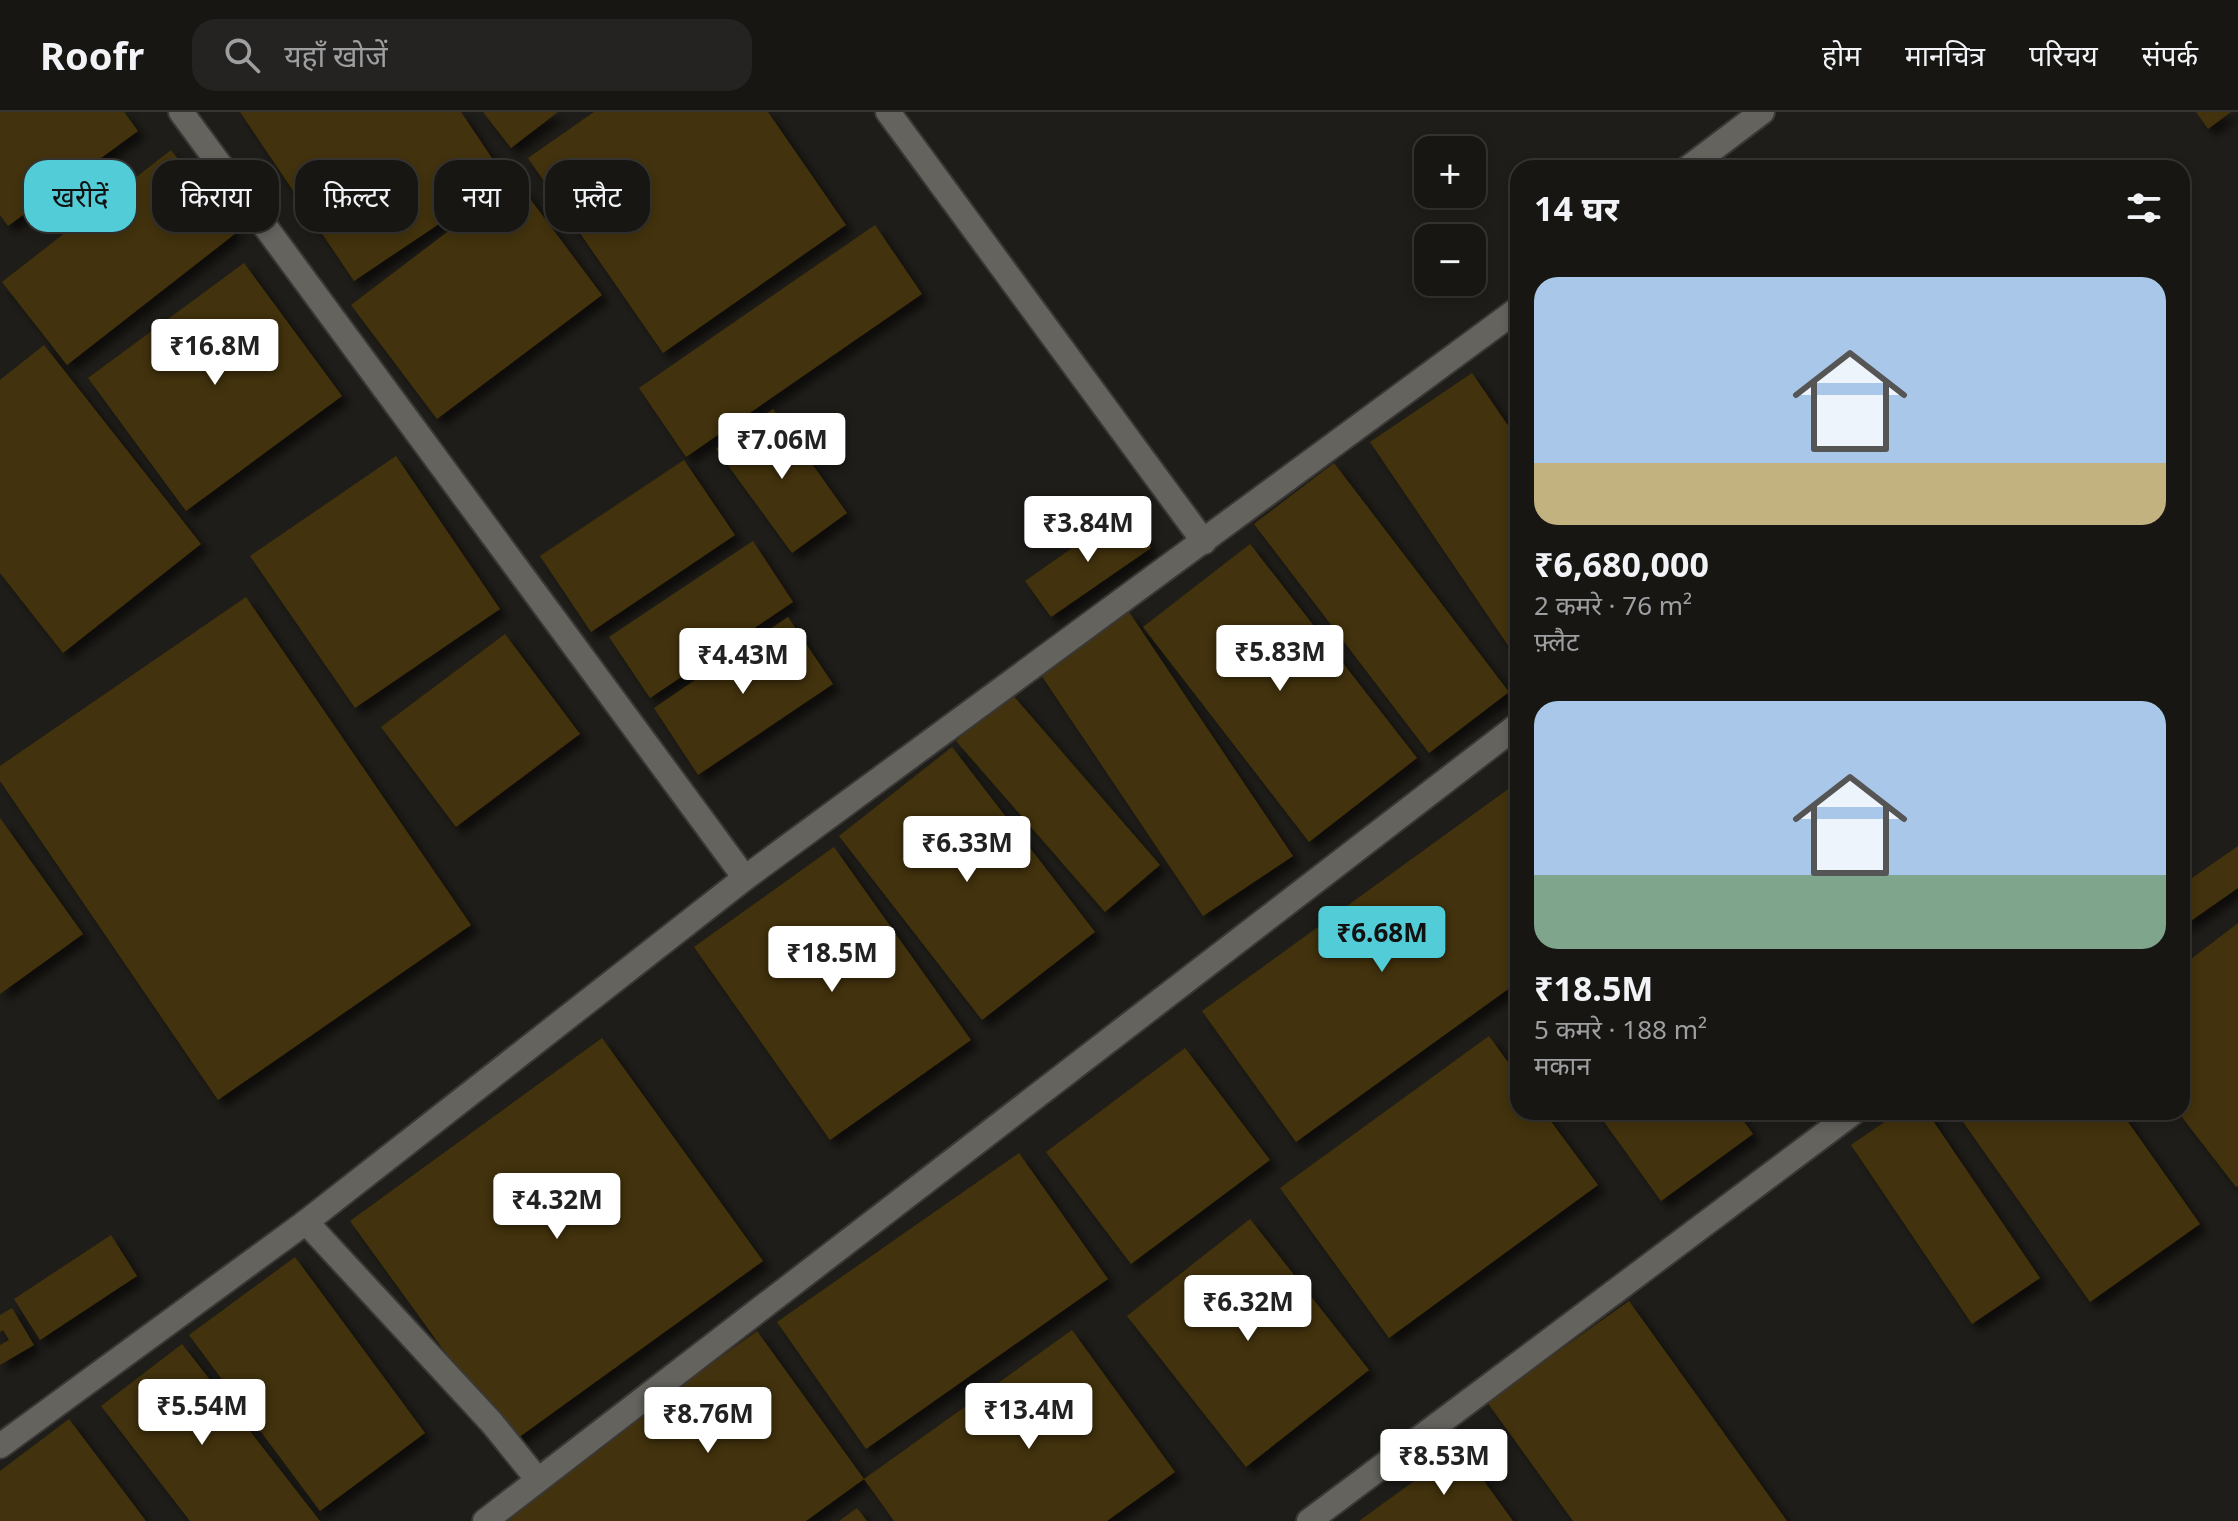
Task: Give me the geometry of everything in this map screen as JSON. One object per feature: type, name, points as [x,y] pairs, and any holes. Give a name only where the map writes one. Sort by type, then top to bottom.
[{"type":"street","points":[[181,112],[745,878]]},
{"type":"street","points":[[888,112],[1204,542]]},
{"type":"street","points":[[1699,160],[1762,112]]},
{"type":"street","points":[[0,1446],[306,1222],[745,878],[1510,315]]},
{"type":"street","points":[[485,1521],[1510,731]]},
{"type":"street","points":[[1309,1521],[1843,1120]]},
{"type":"street","points":[[306,1222],[492,1423],[538,1480]]},
{"type":"building","points":[[0,112],[124,112],[138,131],[98,160],[24,160],[24,214],[8,226],[0,215]]},
{"type":"building","points":[[240,112],[461,112],[493,160],[434,160],[434,227],[354,281],[321,232],[418,232],[418,160],[295,160],[295,194],[279,170],[279,160],[272,160]]},
{"type":"building","points":[[483,112],[558,112],[511,148]]},
{"type":"building","points":[[594,112],[768,112],[846,225],[663,353],[579,232],[650,232],[650,160],[545,160],[545,183],[528,158]]},
{"type":"building","points":[[2196,112],[2231,112],[2208,129]]},
{"type":"building","points":[[171,150],[179,160],[158,160]]},
{"type":"building","points":[[152,165],[152,232],[236,233],[67,365],[2,282],[66,232],[136,232],[136,177]]},
{"type":"building","points":[[529,197],[545,219],[545,232],[555,232],[602,295],[437,419],[351,305],[447,232],[529,232]]},
{"type":"building","points":[[875,225],[922,294],[686,457],[639,388]]},
{"type":"building","points":[[244,263],[342,396],[186,511],[88,378]]},
{"type":"building","points":[[44,345],[201,544],[63,653],[0,573],[0,380]]},
{"type":"building","points":[[1472,373],[1510,428],[1510,648],[1370,442]]},
{"type":"building","points":[[773,409],[847,513],[792,553],[716,449]]},
{"type":"building","points":[[396,456],[500,609],[355,708],[250,556]]},
{"type":"building","points":[[684,460],[735,535],[591,632],[540,556]]},
{"type":"building","points":[[1334,463],[1509,692],[1429,753],[1254,524]]},
{"type":"building","points":[[1125,511],[1151,548],[1051,617],[1025,581]]},
{"type":"building","points":[[753,541],[793,602],[650,698],[609,637]]},
{"type":"building","points":[[1250,544],[1417,758],[1309,842],[1143,627]]},
{"type":"building","points":[[246,597],[471,925],[218,1100],[0,781],[0,766]]},
{"type":"building","points":[[1129,612],[1293,856],[1203,916],[1039,672]]},
{"type":"building","points":[[788,617],[833,684],[698,775],[654,708]]},
{"type":"building","points":[[505,634],[580,734],[456,827],[381,727]]},
{"type":"building","points":[[1011,693],[1160,865],[1105,912],[956,741]]},
{"type":"building","points":[[952,747],[1095,932],[982,1020],[839,836]]},
{"type":"building","points":[[1510,788],[1510,988],[1296,1142],[1202,1011]]},
{"type":"building","points":[[0,818],[83,934],[0,994]]},
{"type":"building","points":[[2238,846],[2238,888],[2190,921],[2190,879]]},
{"type":"building","points":[[834,847],[971,1040],[830,1140],[694,947]]},
{"type":"building","points":[[2238,923],[2236,1187],[2184,1120],[2190,1120],[2190,960]]},
{"type":"building","points":[[1489,1036],[1510,1065],[1510,1120],[1550,1120],[1598,1185],[1389,1338],[1280,1188]]},
{"type":"building","points":[[602,1038],[763,1261],[511,1443],[350,1221]]},
{"type":"building","points":[[1185,1048],[1270,1160],[1131,1264],[1046,1152]]},
{"type":"building","points":[[1603,1120],[1743,1120],[1753,1134],[1661,1201]]},
{"type":"building","points":[[1887,1120],[1932,1120],[2040,1278],[1972,1324],[1851,1145]]},
{"type":"building","points":[[1962,1120],[2127,1120],[2200,1224],[2090,1302]]},
{"type":"building","points":[[1019,1153],[1108,1279],[866,1449],[777,1322]]},
{"type":"building","points":[[1250,1219],[1369,1370],[1246,1467],[1127,1316]]},
{"type":"building","points":[[111,1235],[137,1276],[40,1340],[14,1299]]},
{"type":"building","points":[[295,1257],[425,1433],[320,1511],[189,1335]]},
{"type":"building","points":[[1629,1301],[1787,1521],[1573,1521],[1487,1402]]},
{"type":"building","points":[[12,1308],[34,1345],[0,1365],[0,1345],[9,1340],[3,1330],[0,1332],[0,1315]]},
{"type":"building","points":[[1072,1330],[1175,1472],[1107,1521],[894,1521],[864,1479]]},
{"type":"building","points":[[757,1331],[864,1479],[806,1521],[493,1521]]},
{"type":"building","points":[[182,1344],[320,1521],[190,1521],[101,1406]]},
{"type":"building","points":[[69,1419],[146,1521],[0,1521],[0,1471]]},
{"type":"building","points":[[1460,1448],[1513,1521],[1359,1521]]},
{"type":"building","points":[[857,1508],[867,1521],[839,1521]]}]
